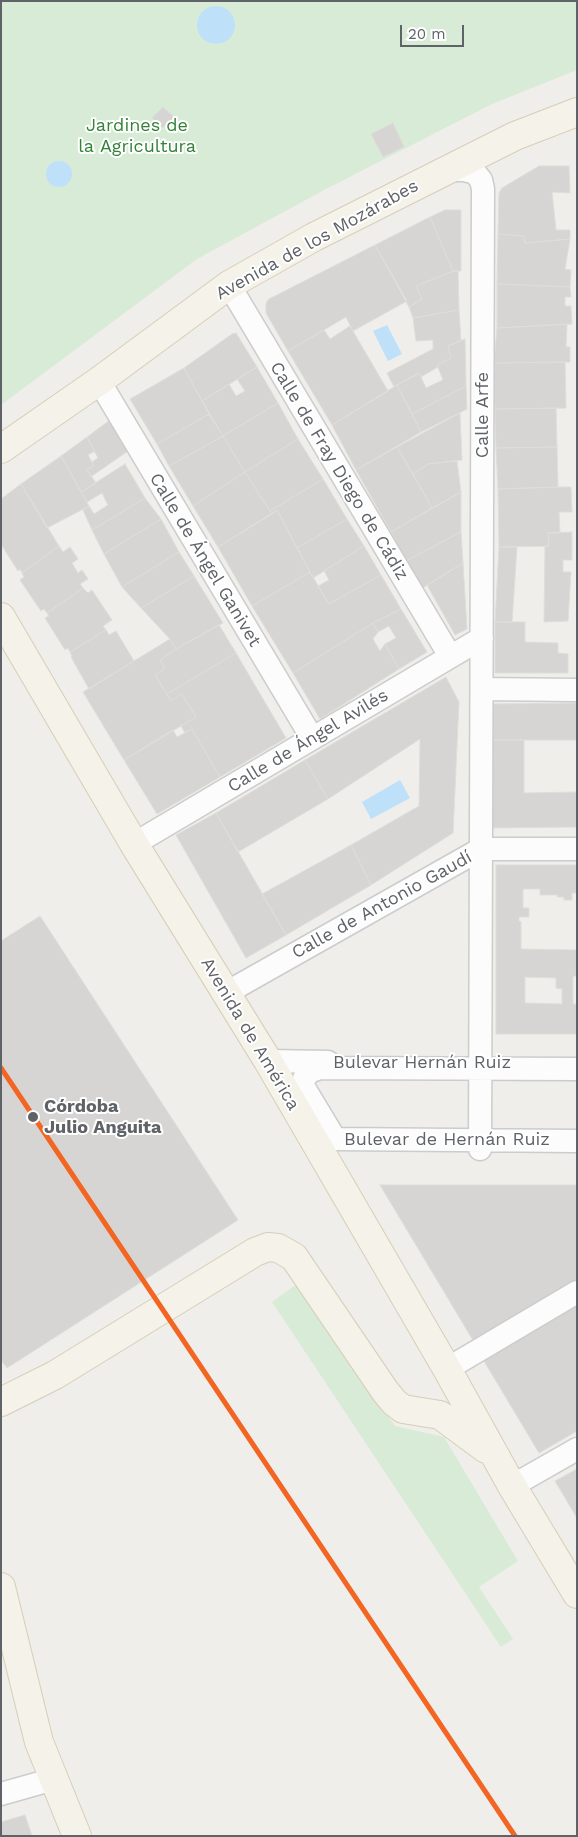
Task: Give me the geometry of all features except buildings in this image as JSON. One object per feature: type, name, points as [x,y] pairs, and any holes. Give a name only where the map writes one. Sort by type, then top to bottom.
[{"type":"main road","name":"Avenida de los Mozárabes","points":[[1,449],[99,381],[229,285],[314,238],[515,136],[576,112]]},
{"type":"main road","name":"Avenida de América","points":[[1,617],[134,844],[268,1061],[447,1369],[512,1486],[577,1594]]},
{"type":"main road","name":"Avenida de América","points":[[1,1402],[55,1375],[255,1252],[268,1247],[278,1248],[294,1257],[394,1402],[403,1409],[440,1416],[494,1454]]},
{"type":"main road","points":[[1,1587],[39,1742],[77,1836]]},
{"type":"street","name":"Calle Arfe","points":[[447,170],[464,170],[475,173],[483,189],[480,1145]]},
{"type":"street","name":"Calle de Fray Diego de Cádiz","points":[[229,285],[450,656]]},
{"type":"street","name":"Calle de Ángel Ganivet","points":[[99,381],[312,738]]},
{"type":"street","name":"Calle de Ángel Avilés","points":[[134,844],[482,638]]},
{"type":"street","points":[[450,656],[469,666],[476,674],[482,689],[577,690]]},
{"type":"street","name":"Calle de Antonio Gaudí","points":[[226,994],[481,849],[577,849]]},
{"type":"street","name":"Bulevar Hernán Ruiz","points":[[268,1061],[480,1066],[577,1064]]},
{"type":"street","name":"Bulevar de Hernán Ruiz","points":[[577,1069],[480,1066],[320,1068],[309,1072],[304,1079],[303,1086],[335,1139],[480,1145],[577,1141]]},
{"type":"street","points":[[319,1149],[480,1145],[577,1150]]},
{"type":"street","points":[[447,1369],[577,1292]]},
{"type":"street","points":[[512,1486],[577,1449]]},
{"type":"street","points":[[1,1794],[54,1779]]},
{"type":"green space","name":"Jardines de la Agricultura","points":[[1,1],[577,1],[577,70],[492,104],[326,189],[197,259],[1,405]]},
{"type":"green space","points":[[297,1284],[395,1426],[444,1437],[518,1561],[479,1587],[513,1639],[501,1647],[272,1302]]},
{"type":"water","points":[[216,6],[230,11],[235,25],[230,39],[216,44],[202,39],[197,25],[202,11]]},
{"type":"water","points":[[59,161],[68,165],[72,174],[68,183],[59,187],[50,183],[46,174],[50,165]]},
{"type":"water","points":[[387,325],[402,354],[388,361],[373,331]]},
{"type":"water","points":[[400,780],[410,798],[371,819],[362,802]]},
{"type":"transit line","points":[[1,1068],[515,1836]]},
{"type":"place","name":"Córdoba Julio Anguita","points":[[33,1117]]}]
